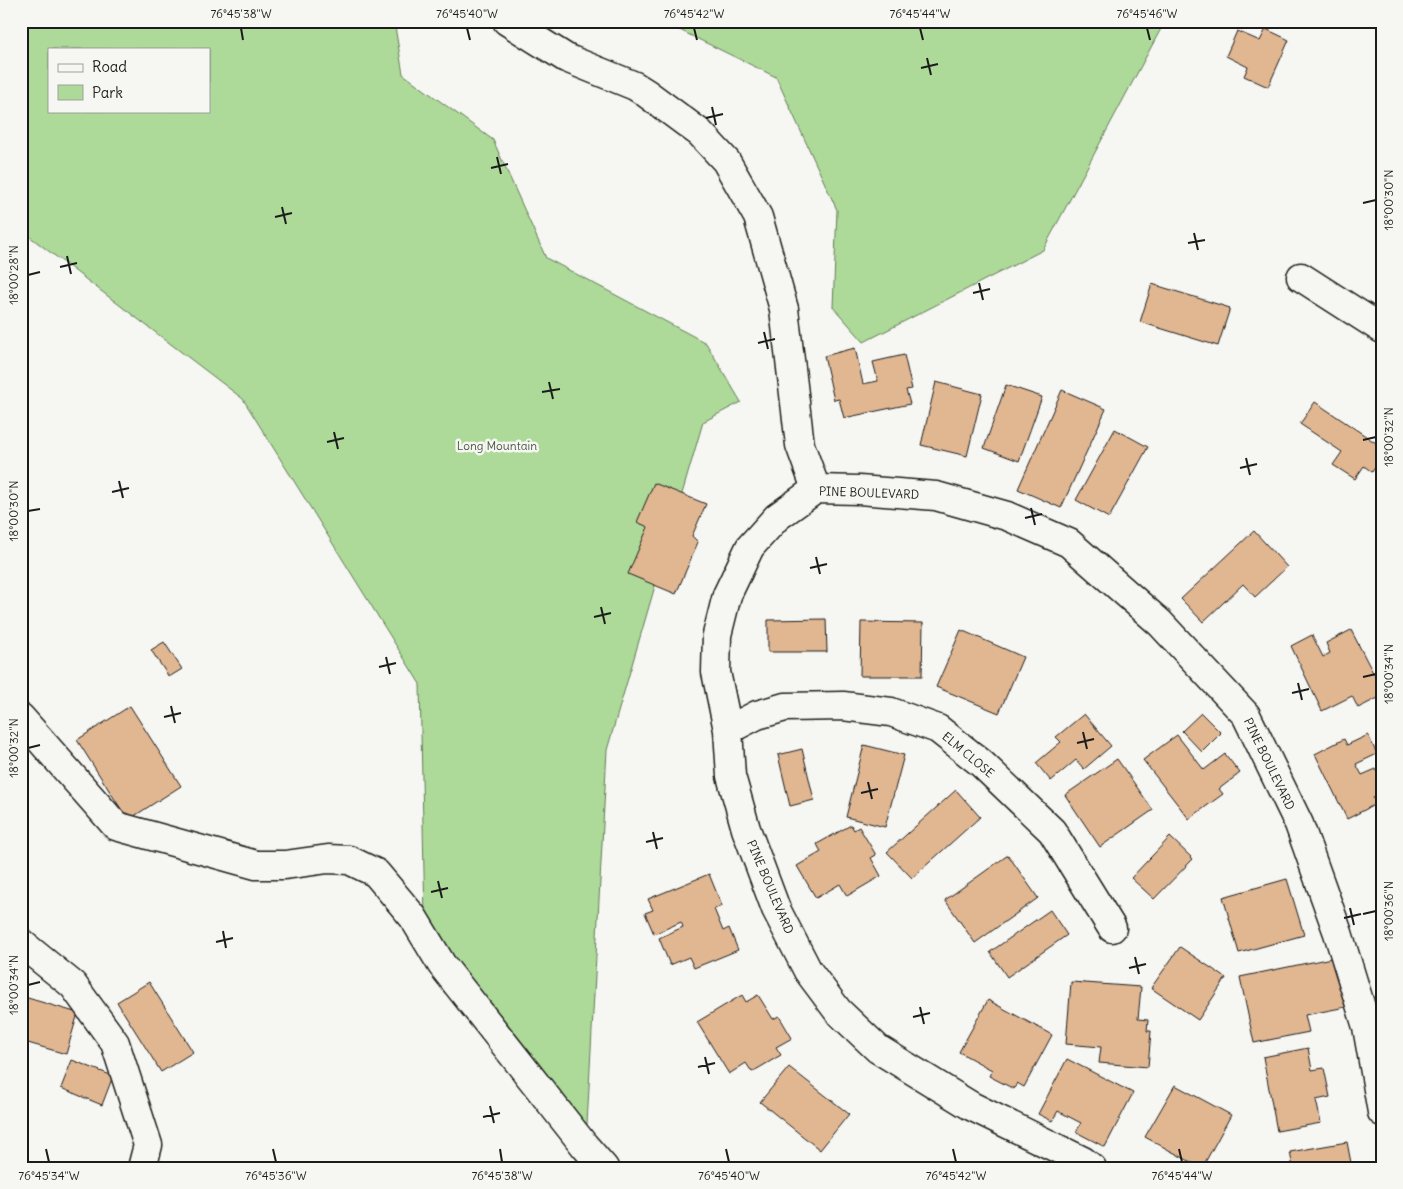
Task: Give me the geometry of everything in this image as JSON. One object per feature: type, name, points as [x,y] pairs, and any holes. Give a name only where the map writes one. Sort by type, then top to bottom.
[{"type":"street","points":[[507,21],[566,58],[635,86],[646,93],[700,133],[726,161],[758,217],[784,309],[800,445],[816,489]]},
{"type":"street","points":[[1301,277],[1382,329]]},
{"type":"street","name":"PINE BOULEVARD","points":[[1092,1168],[1083,1161],[971,1106],[878,1049],[838,1011],[808,971],[776,909],[746,829],[731,776],[728,730],[716,672],[718,635],[727,595],[750,547],[777,517],[816,489],[859,490],[936,496],[1007,516],[1069,543],[1160,623],[1246,715],[1299,824],[1374,1030],[1382,1112]]},
{"type":"street","name":"ELM CLOSE","points":[[728,730],[757,715],[785,707],[843,706],[891,712],[938,730],[981,763],[1052,831],[1112,928]]},
{"type":"street","points":[[21,718],[116,826],[256,865],[285,865],[328,859],[348,860],[376,873],[413,917],[442,965],[604,1168]]},
{"type":"street","points":[[21,943],[73,985],[115,1043],[148,1145],[142,1168]]},
{"type":"green space","name":"Long Mountain","points":[[21,21],[394,21],[403,74],[493,140],[546,258],[706,343],[741,402],[703,422],[607,750],[585,1162],[426,966],[420,684],[243,399],[21,230]]},
{"type":"green space","points":[[661,21],[1165,21],[1043,250],[864,342],[833,307],[837,210],[776,77]]},
{"type":"building","points":[[1266,29],[1289,40],[1268,87],[1244,76],[1248,67],[1226,56],[1237,31],[1260,41]]},
{"type":"building","points":[[1152,284],[1230,308],[1218,346],[1140,322]]},
{"type":"building","points":[[855,348],[863,384],[878,381],[873,362],[904,355],[912,389],[906,390],[910,404],[844,418],[839,399],[834,400],[824,356]]},
{"type":"building","points":[[936,382],[982,394],[967,456],[921,445]]},
{"type":"building","points":[[1006,385],[1042,397],[1019,461],[984,448]]},
{"type":"building","points":[[1062,390],[1106,409],[1061,508],[1018,489]]},
{"type":"building","points":[[1315,402],[1382,447],[1382,457],[1372,472],[1364,466],[1355,479],[1333,465],[1342,452],[1300,424]]},
{"type":"building","points":[[1115,429],[1148,447],[1109,518],[1076,500]]},
{"type":"building","points":[[654,483],[706,504],[692,536],[698,542],[676,594],[628,574],[648,527],[637,522]]},
{"type":"building","points":[[1254,531],[1287,567],[1255,597],[1243,584],[1203,622],[1181,599]]},
{"type":"building","points":[[826,619],[827,652],[768,652],[768,620]]},
{"type":"building","points":[[861,622],[923,623],[922,676],[860,676]]},
{"type":"building","points":[[961,630],[1023,657],[999,713],[936,687]]},
{"type":"building","points":[[1351,630],[1382,690],[1382,696],[1358,708],[1352,696],[1322,711],[1291,646],[1312,635],[1323,657],[1330,653],[1326,643]]},
{"type":"building","points":[[164,642],[182,669],[169,677],[151,650]]},
{"type":"building","points":[[130,706],[181,786],[128,820],[77,740]]},
{"type":"building","points":[[1201,713],[1221,733],[1202,752],[1182,731]]},
{"type":"building","points":[[1084,714],[1111,746],[1084,769],[1076,760],[1051,781],[1036,763],[1061,742],[1056,737]]},
{"type":"building","points":[[1177,735],[1204,770],[1225,754],[1240,773],[1219,789],[1223,794],[1189,819],[1143,760]]},
{"type":"building","points":[[1368,735],[1377,754],[1356,764],[1362,775],[1376,769],[1382,781],[1382,794],[1373,798],[1376,804],[1347,819],[1315,754],[1344,739],[1347,745]]},
{"type":"building","points":[[864,745],[904,755],[885,827],[846,817]]},
{"type":"building","points":[[802,749],[814,800],[790,806],[778,755]]},
{"type":"building","points":[[1117,759],[1153,810],[1100,847],[1065,795]]},
{"type":"building","points":[[956,790],[980,817],[912,878],[887,852]]},
{"type":"building","points":[[851,825],[854,830],[859,827],[876,855],[871,858],[881,876],[847,896],[840,884],[816,898],[797,866],[821,852],[817,844]]},
{"type":"building","points":[[1170,837],[1193,859],[1154,899],[1131,878]]},
{"type":"building","points":[[1008,855],[1038,898],[975,943],[945,900]]},
{"type":"building","points":[[709,874],[722,906],[714,909],[723,931],[729,928],[738,950],[694,968],[689,957],[670,965],[659,938],[683,927],[681,922],[654,934],[645,913],[653,910],[648,899]]},
{"type":"building","points":[[1287,879],[1304,935],[1239,953],[1223,897]]},
{"type":"building","points":[[1050,910],[1067,935],[1007,977],[990,952]]},
{"type":"building","points":[[1180,947],[1226,978],[1198,1020],[1151,988]]},
{"type":"building","points":[[1336,957],[1346,1007],[1305,1015],[1309,1032],[1254,1043],[1240,977]]},
{"type":"building","points":[[149,982],[193,1052],[161,1072],[117,1002]]},
{"type":"building","points":[[1071,982],[1141,987],[1138,1019],[1148,1020],[1147,1031],[1151,1031],[1148,1067],[1099,1063],[1101,1047],[1066,1044]]},
{"type":"building","points":[[742,995],[746,1002],[758,995],[773,1019],[779,1016],[792,1038],[776,1047],[781,1055],[752,1072],[746,1063],[729,1074],[697,1022]]},
{"type":"building","points":[[21,996],[78,1013],[66,1054],[21,1041]]},
{"type":"building","points":[[988,1000],[1052,1035],[1024,1087],[1017,1083],[1014,1089],[989,1076],[992,1070],[959,1052]]},
{"type":"building","points":[[1308,1048],[1312,1070],[1324,1068],[1330,1097],[1316,1100],[1321,1123],[1277,1131],[1263,1057]]},
{"type":"building","points":[[1067,1059],[1133,1093],[1105,1147],[1076,1132],[1081,1123],[1058,1111],[1052,1121],[1038,1114]]},
{"type":"building","points":[[72,1060],[113,1076],[102,1105],[61,1088]]},
{"type":"building","points":[[789,1067],[849,1114],[820,1150],[760,1102]]},
{"type":"building","points":[[1175,1085],[1231,1115],[1202,1168],[1145,1137]]},
{"type":"building","points":[[1347,1142],[1352,1168],[1293,1168],[1290,1152]]}]
